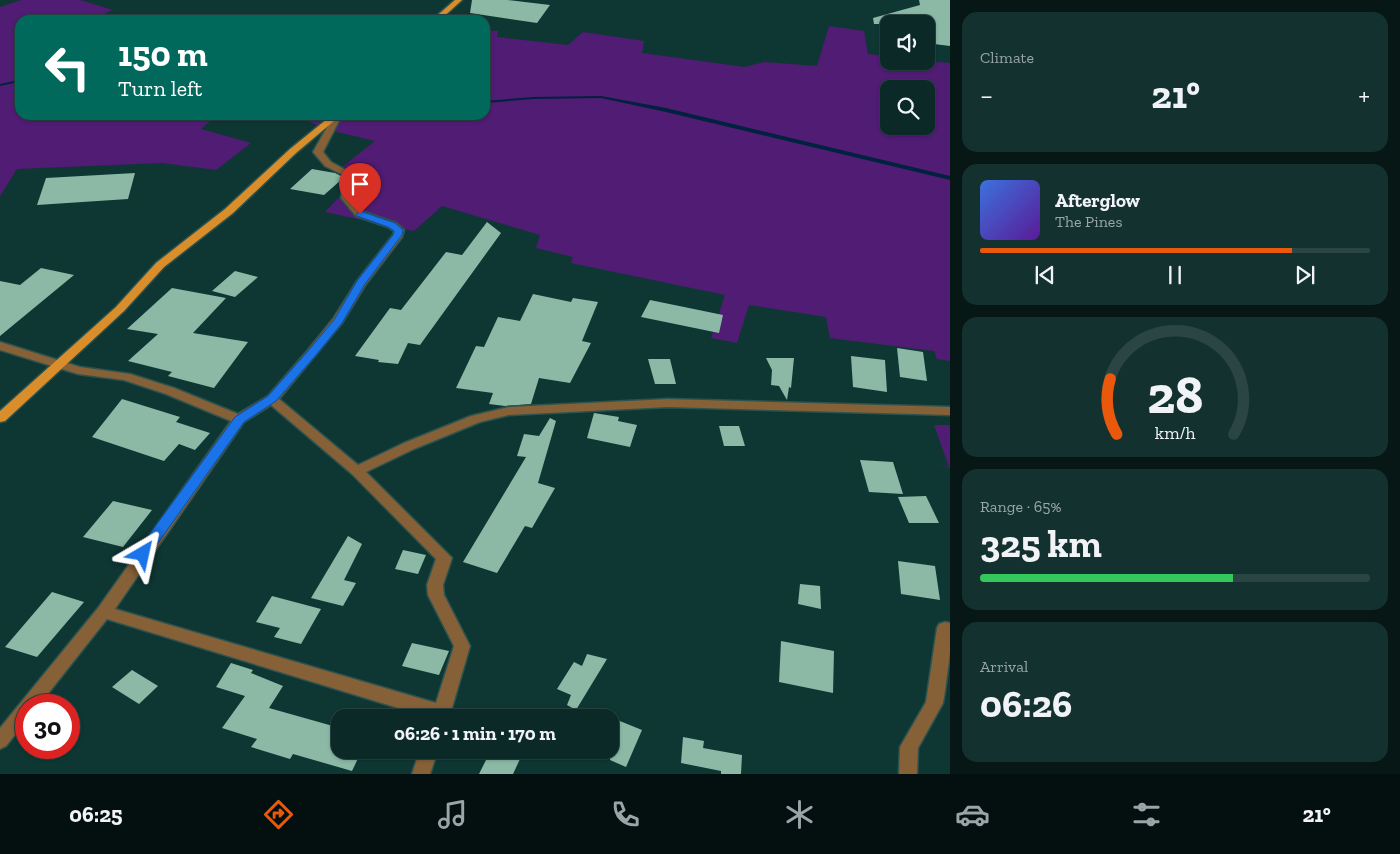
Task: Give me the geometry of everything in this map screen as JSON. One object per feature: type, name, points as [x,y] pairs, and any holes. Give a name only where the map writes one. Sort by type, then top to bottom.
[{"type":"main road","points":[[442,15],[459,0]]},
{"type":"main road","points":[[0,418],[120,309],[160,265],[229,212],[293,151],[331,120]]},
{"type":"street","points":[[38,694],[104,612],[239,419],[272,399],[338,321],[361,284],[399,232],[392,225],[358,212],[346,198],[348,174],[328,164],[318,152],[334,120]]},
{"type":"street","points":[[0,346],[78,370],[126,377],[170,391],[239,419]]},
{"type":"street","points":[[272,399],[357,472],[444,558],[435,585],[436,595],[462,646],[443,709]]},
{"type":"street","points":[[357,472],[409,446],[476,419],[509,410],[668,403],[950,411]]},
{"type":"street","points":[[104,612],[421,709]]},
{"type":"street","points":[[908,774],[910,747],[934,703],[945,628]]},
{"type":"street","points":[[0,741],[15,723]]},
{"type":"street","points":[[422,774],[426,759]]},
{"type":"shaded area","points":[[21,0],[80,0],[113,10],[105,13],[111,15],[15,15],[15,120],[211,120],[201,129],[251,143],[216,170],[162,163],[17,169],[0,196],[0,7]]},
{"type":"shaded area","points":[[829,26],[864,31],[868,54],[880,55],[880,70],[935,70],[935,62],[950,63],[950,361],[937,359],[934,351],[830,338],[826,317],[749,305],[737,343],[711,338],[725,295],[571,263],[573,257],[536,248],[540,235],[442,206],[414,231],[325,212],[363,172],[342,167],[375,141],[325,129],[306,120],[490,120],[490,30],[498,31],[497,37],[568,45],[583,32],[644,41],[642,53],[745,67],[764,62],[817,66]]},
{"type":"shaded area","points":[[934,425],[950,425],[950,468],[935,465],[949,467]]},
{"type":"building","points":[[472,0],[507,0],[550,5],[537,23],[470,13]]},
{"type":"building","points":[[919,0],[950,0],[950,46],[935,44],[935,15],[884,15],[920,5]]},
{"type":"building","points":[[880,16],[880,24],[874,24],[873,18]]},
{"type":"building","points":[[312,169],[335,173],[341,176],[341,180],[324,195],[290,189]]},
{"type":"building","points":[[135,173],[128,199],[37,205],[46,178]]},
{"type":"building","points":[[487,222],[501,233],[420,345],[408,343],[398,364],[378,362],[379,360],[355,356],[390,308],[401,310],[446,252],[462,255]]},
{"type":"building","points":[[41,268],[74,275],[0,336],[0,281],[20,285]]},
{"type":"building","points":[[235,271],[258,277],[235,297],[212,291]]},
{"type":"building","points":[[172,288],[226,298],[193,333],[248,342],[214,388],[168,376],[172,372],[128,361],[158,334],[127,329]]},
{"type":"building","points":[[533,294],[571,302],[573,298],[598,302],[582,341],[591,343],[570,383],[539,378],[531,404],[505,406],[489,404],[493,393],[456,388],[476,346],[484,347],[498,317],[520,321]]},
{"type":"building","points":[[650,300],[723,315],[719,333],[641,317]]},
{"type":"building","points":[[897,348],[923,352],[927,381],[900,377]]},
{"type":"building","points":[[851,356],[885,360],[887,392],[853,387]]},
{"type":"building","points":[[766,358],[794,358],[791,388],[789,387],[787,400],[779,386],[771,385],[772,370]]},
{"type":"building","points":[[648,359],[670,359],[676,384],[655,384]]},
{"type":"building","points":[[122,399],[180,417],[176,422],[210,433],[195,450],[179,444],[164,461],[92,437]]},
{"type":"building","points":[[594,413],[619,417],[618,421],[637,425],[630,447],[587,438]]},
{"type":"building","points":[[550,418],[556,421],[538,483],[555,488],[532,528],[525,526],[497,573],[463,562],[526,457],[517,456],[524,434],[539,436]]},
{"type":"building","points":[[719,426],[739,426],[745,446],[724,446]]},
{"type":"building","points":[[860,460],[893,462],[903,494],[869,492]]},
{"type":"building","points":[[926,496],[939,523],[909,523],[898,497]]},
{"type":"building","points":[[113,501],[152,510],[123,547],[83,537]]},
{"type":"building","points":[[348,536],[362,544],[344,580],[356,583],[343,606],[311,598]]},
{"type":"building","points":[[403,550],[426,555],[418,574],[395,569]]},
{"type":"building","points":[[898,561],[935,566],[940,600],[901,594]]},
{"type":"building","points":[[800,584],[820,586],[821,609],[798,604]]},
{"type":"building","points":[[52,592],[84,602],[37,657],[5,647]]},
{"type":"building","points":[[272,596],[321,609],[301,644],[274,637],[280,628],[256,622]]},
{"type":"building","points":[[781,641],[834,651],[833,693],[779,682]]},
{"type":"building","points":[[412,643],[449,651],[439,675],[402,666]]},
{"type":"building","points":[[587,654],[607,659],[577,709],[574,709],[567,705],[571,695],[557,689],[574,662],[582,666]]},
{"type":"building","points":[[231,663],[253,670],[251,673],[283,686],[269,708],[331,725],[331,759],[358,759],[352,771],[293,754],[290,759],[251,747],[257,739],[222,728],[245,696],[216,687]]},
{"type":"building","points":[[132,670],[158,686],[139,704],[112,687]]},
{"type":"building","points":[[619,721],[642,730],[626,767],[610,760],[619,759]]},
{"type":"building","points":[[683,737],[704,741],[703,748],[742,755],[741,774],[721,774],[721,771],[681,763]]},
{"type":"building","points":[[486,759],[520,759],[513,774],[479,774]]},
{"type":"waterway","points":[[0,85],[15,82]]},
{"type":"waterway","points":[[490,102],[533,98],[601,97],[666,110],[950,178]]},
{"type":"route","points":[[143,554],[239,419],[272,399],[312,353],[338,321],[361,284],[398,235],[399,230],[392,225],[360,214]]}]
